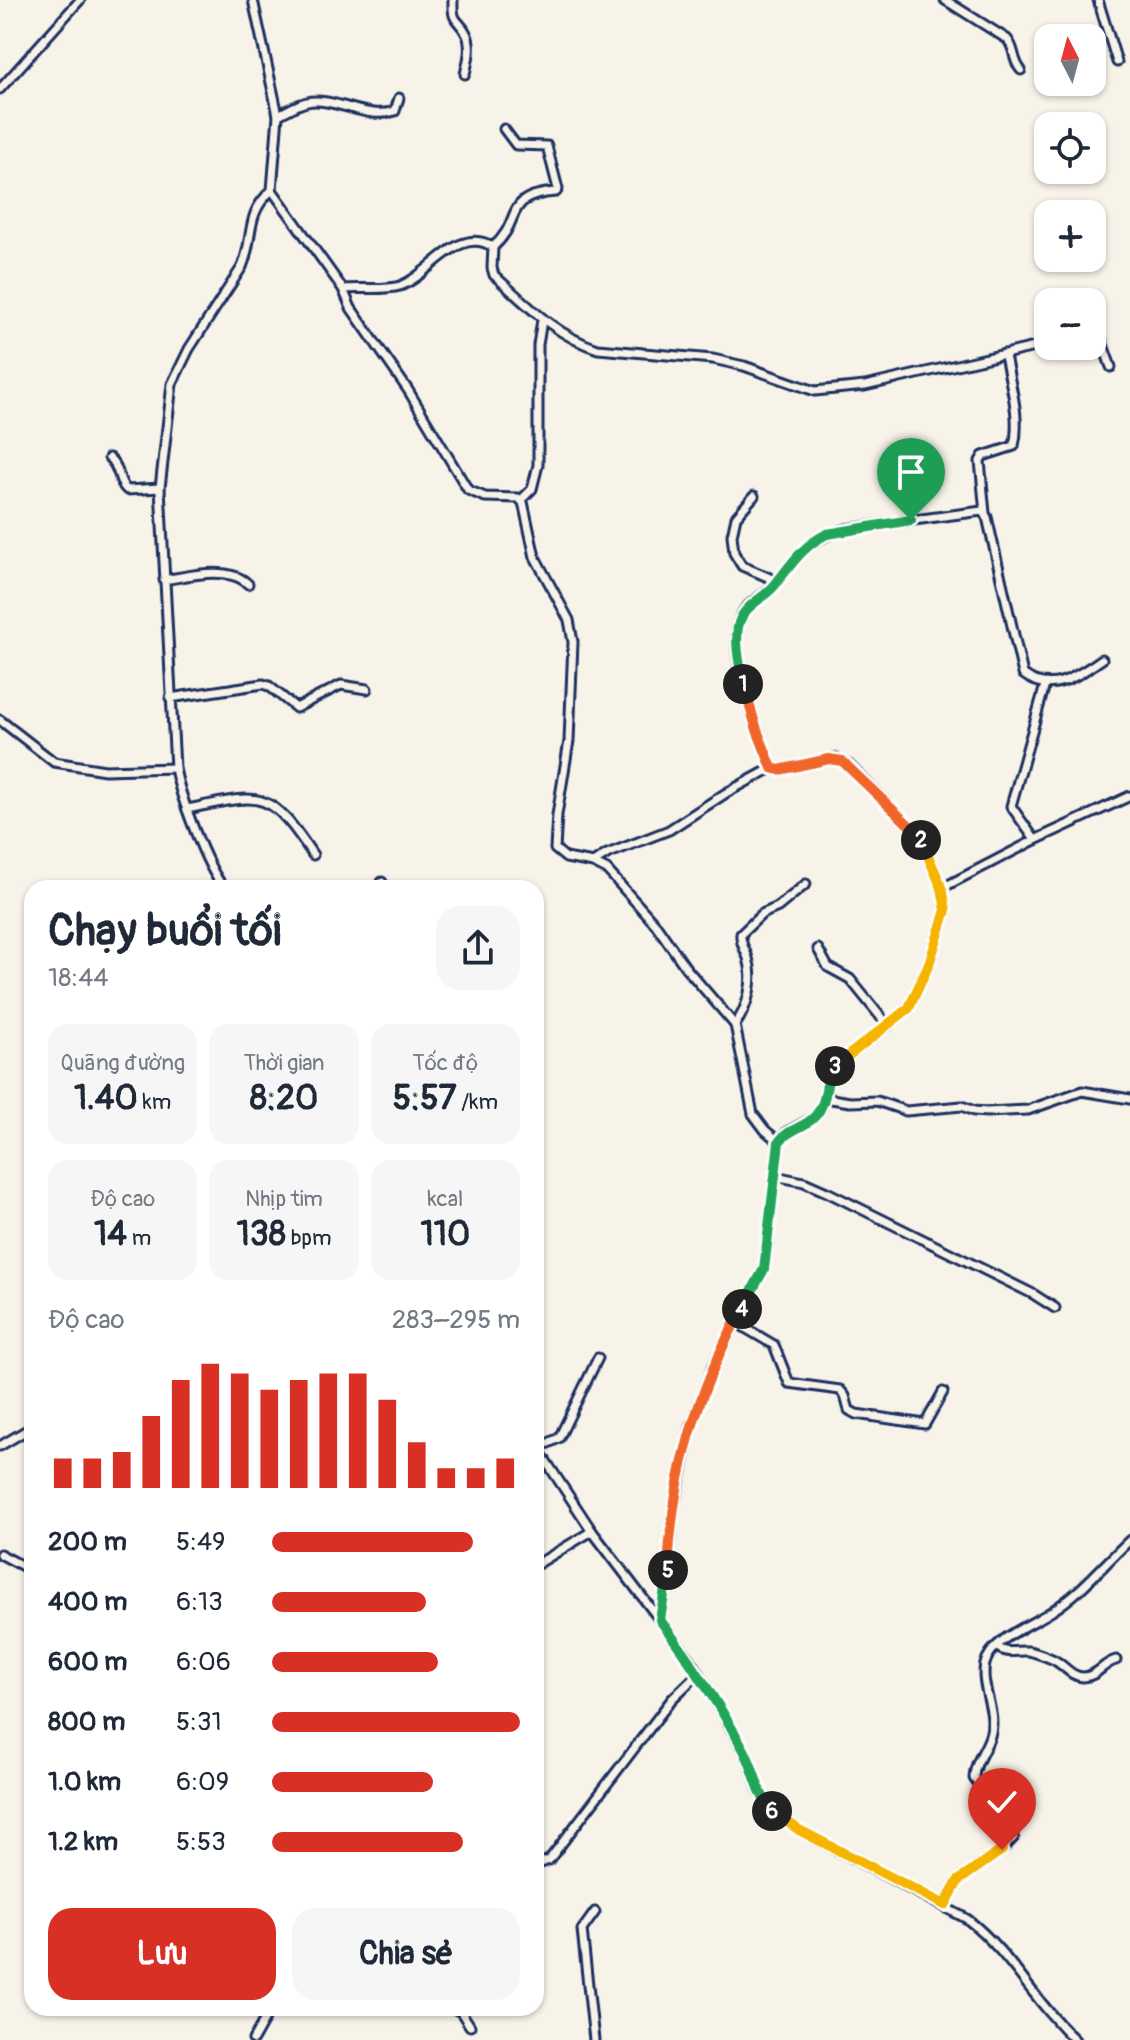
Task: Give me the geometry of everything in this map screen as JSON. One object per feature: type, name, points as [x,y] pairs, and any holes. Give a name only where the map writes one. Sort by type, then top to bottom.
[{"type":"street","points":[[0,89],[80,0]]},
{"type":"street","points":[[253,0],[278,115],[272,190],[343,289],[351,308],[408,390],[468,490],[485,497],[512,496],[521,500],[528,517],[535,557],[569,620],[573,642],[569,741],[553,842],[555,849],[566,858],[593,863],[607,870],[735,1025],[753,1114],[779,1142]]},
{"type":"street","points":[[453,0],[455,21],[467,34],[469,44],[465,74]]},
{"type":"street","points":[[945,0],[1007,39],[1013,45],[1014,61],[1021,70]]},
{"type":"street","points":[[1098,0],[1117,62]]},
{"type":"street","points":[[278,115],[310,101],[367,112],[391,113],[395,111],[399,98]]},
{"type":"street","points":[[504,129],[516,145],[547,146],[558,189],[556,192],[530,195],[520,202],[502,240],[493,247],[494,275],[542,320],[578,341],[598,349],[713,359],[744,366],[815,391],[865,386],[1034,348]]},
{"type":"street","points":[[220,880],[187,809],[175,768],[160,488],[172,384],[189,349],[242,267],[254,215],[261,198],[272,190]]},
{"type":"street","points":[[343,289],[401,286],[466,243],[482,241],[493,247]]},
{"type":"street","points":[[521,500],[532,489],[538,465],[538,345],[542,320]]},
{"type":"street","points":[[1106,353],[1111,367]]},
{"type":"street","points":[[1005,355],[1016,411],[1015,443],[1011,448],[983,456],[980,461],[985,513],[1020,670],[1028,679],[1045,685],[1071,680],[1102,659]]},
{"type":"street","points":[[109,458],[117,466],[121,484],[127,490],[160,488]]},
{"type":"street","points":[[754,496],[736,517],[732,535],[734,553],[742,566],[777,581]]},
{"type":"street","points":[[772,768],[744,690],[737,637],[738,626],[746,609],[777,581],[805,548],[827,534],[977,511],[985,513]]},
{"type":"street","points":[[164,580],[209,574],[237,576],[248,584]]},
{"type":"street","points":[[170,698],[266,685],[296,708],[341,685],[367,689]]},
{"type":"street","points":[[1035,840],[1011,806],[1045,685]]},
{"type":"street","points":[[0,720],[54,762],[105,770],[175,768]]},
{"type":"street","points":[[593,863],[607,854],[669,830],[772,768],[779,770],[836,758],[849,765],[919,836],[942,888],[946,910],[914,1001],[888,1026],[831,1070],[825,1098],[815,1117],[787,1132],[779,1142],[764,1269],[701,1394],[691,1427],[673,1514],[660,1620]]},
{"type":"street","points":[[942,888],[1130,796]]},
{"type":"street","points":[[187,809],[244,798],[265,801],[286,819],[313,855]]},
{"type":"street","points":[[735,1025],[748,1003],[749,963],[740,940],[741,934],[762,914],[778,907],[806,884]]},
{"type":"street","points":[[818,949],[828,967],[850,979],[888,1026]]},
{"type":"street","points":[[825,1098],[850,1102],[877,1101],[906,1111],[962,1106],[987,1112],[1028,1110],[1082,1091],[1130,1099]]},
{"type":"street","points":[[775,1176],[804,1182],[854,1205],[1033,1294],[1055,1308]]},
{"type":"street","points":[[735,1322],[774,1345],[789,1383],[840,1390],[849,1410],[856,1414],[925,1424],[943,1392]]},
{"type":"street","points":[[544,1444],[559,1438],[598,1358]]},
{"type":"street","points":[[0,1446],[24,1432]]},
{"type":"street","points":[[544,1458],[592,1531],[699,1673],[747,1756],[759,1791],[771,1810],[799,1830],[945,1905],[981,1930],[1041,2005],[1075,2040]]},
{"type":"street","points":[[544,1560],[592,1531]]},
{"type":"street","points":[[945,1905],[958,1881],[1002,1850],[1014,1837],[979,1788],[974,1773],[991,1733],[985,1664],[997,1647],[1014,1632],[1081,1590],[1130,1540]]},
{"type":"street","points":[[0,1554],[24,1567]]},
{"type":"street","points":[[997,1647],[1003,1651],[1028,1651],[1051,1658],[1074,1676],[1082,1677],[1095,1675],[1107,1663],[1116,1660]]},
{"type":"street","points":[[544,1862],[549,1860],[672,1699],[699,1673]]},
{"type":"street","points":[[594,2040],[582,1930],[595,1912]]},
{"type":"street","points":[[253,2040],[266,2016]]},
{"type":"street","points":[[464,2016],[470,2026]]},
{"type":"route","points":[[911,520],[846,529],[816,540],[794,558],[775,584],[746,609],[738,626],[738,652],[744,690],[772,768],[779,770],[836,758],[849,765],[919,836],[942,888],[946,910],[929,964],[909,1008],[831,1070],[822,1107],[815,1117],[787,1132],[779,1142],[764,1269],[713,1366],[691,1427],[673,1514],[660,1620],[694,1665],[730,1724],[747,1756],[764,1801],[787,1822],[945,1905],[958,1881],[1002,1850]]}]
